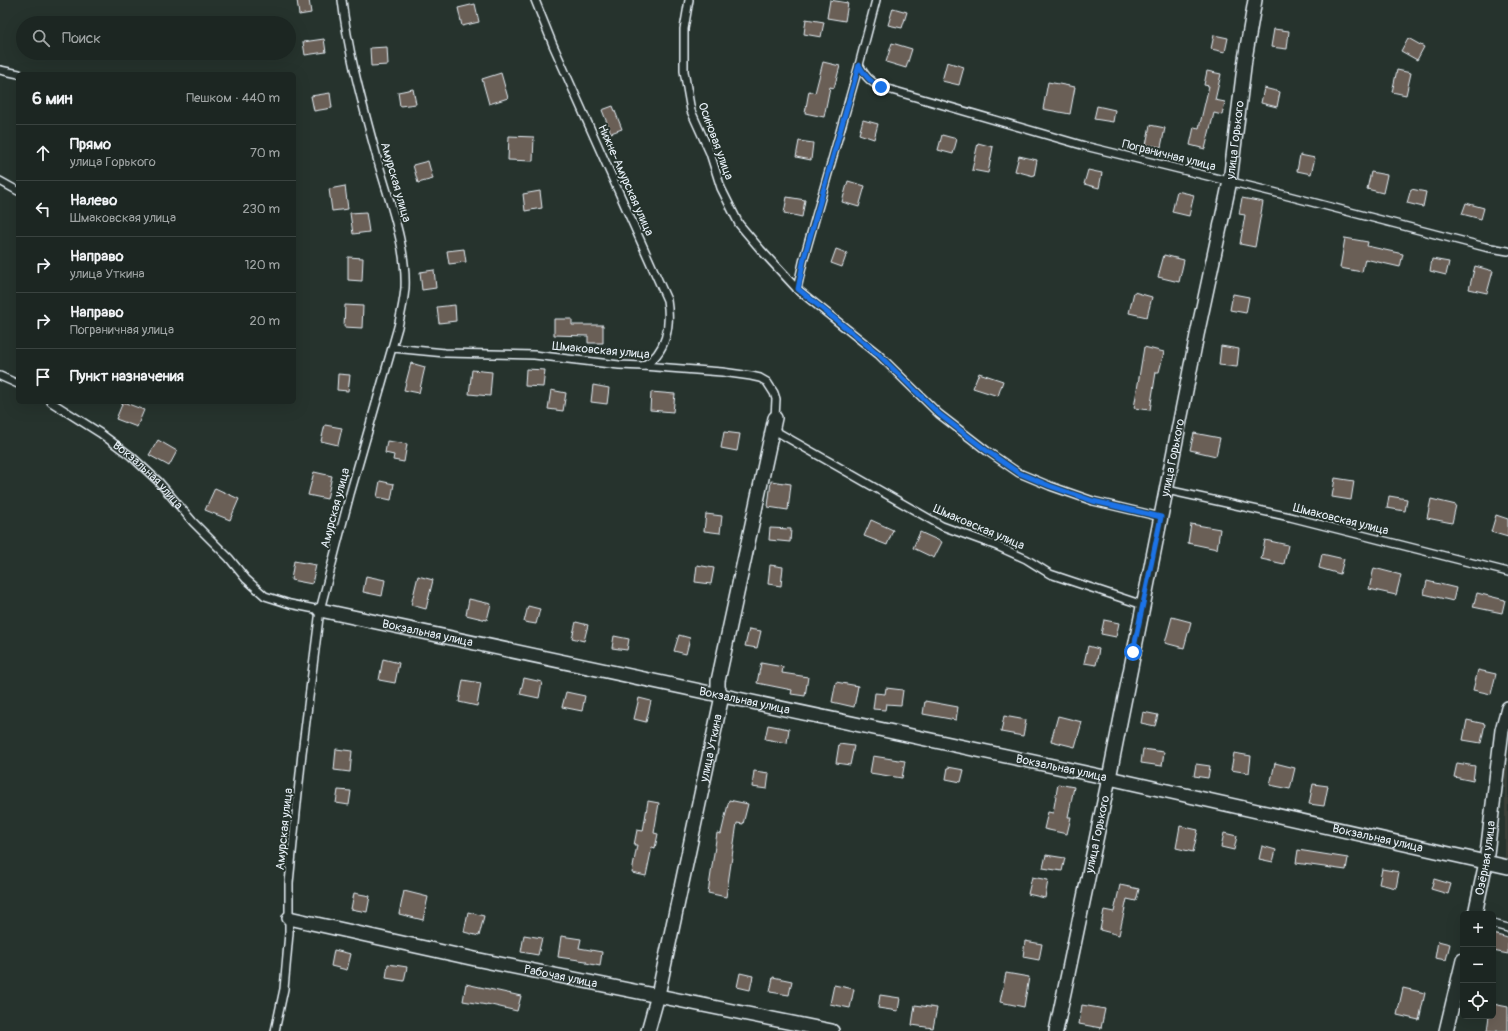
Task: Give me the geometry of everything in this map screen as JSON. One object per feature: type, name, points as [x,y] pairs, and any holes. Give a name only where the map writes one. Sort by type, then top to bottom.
[{"type":"street","name":"улица Горького","points":[[1056,1031],[1109,778],[1197,335],[1230,181],[1245,59],[1255,0]]},
{"type":"street","name":"улица Уткина","points":[[648,1031],[658,995],[722,696],[718,688],[718,681],[773,423]]},
{"type":"street","name":"Вокзальная улица","points":[[320,610],[1109,778],[1508,867]]},
{"type":"street","name":"Озёрная улица","points":[[1476,911],[1486,862],[1502,730],[1508,708]]},
{"type":"street","name":"Рабочая улица","points":[[289,918],[474,959],[832,1031]]},
{"type":"street","points":[[1446,1031],[1460,973]]},
{"type":"lane","name":"Амурская улица","points":[[275,1031],[284,989],[289,918],[289,883],[302,753],[320,610],[350,494],[392,348],[403,305],[405,288],[405,269],[400,241],[370,132],[356,73],[342,0]]},
{"type":"lane","name":"Нижне-Амурская улица","points":[[535,0],[553,45],[666,300],[669,314],[665,338],[656,356],[643,366]]},
{"type":"lane","name":"Осиновая улица","points":[[689,0],[684,30],[684,71],[691,111],[710,153],[721,188],[739,224],[798,289]]},
{"type":"lane","points":[[876,0],[804,258],[798,289],[878,354],[939,414],[987,451],[1019,473],[1093,501],[1161,517]]},
{"type":"lane","name":"Пограничная улица","points":[[859,65],[869,80],[881,87],[1085,146],[1508,251]]},
{"type":"lane","points":[[0,70],[16,73]]},
{"type":"lane","points":[[0,181],[16,190]]},
{"type":"lane","name":"Шмаковская улица","points":[[392,348],[445,353],[534,355],[619,365],[722,372],[760,378],[767,382],[776,399],[773,423],[942,526],[997,546],[1026,559],[1050,574],[1143,605]]},
{"type":"lane","points":[[0,376],[16,383]]},
{"type":"lane","name":"Вокзальная улица","points":[[54,404],[100,433],[131,456],[159,482],[193,522],[229,558],[246,579],[265,596],[290,604],[320,610]]},
{"type":"lane","name":"Шмаковская улица","points":[[1167,490],[1290,517],[1508,572]]},
{"type":"lane","points":[[1496,925],[1508,928]]},
{"type":"shaded area","points":[[1508,723],[1508,861],[1505,861],[1505,771],[1506,730]]},
{"type":"building","points":[[297,0],[309,0],[311,13],[299,15]]},
{"type":"building","points":[[830,0],[848,3],[845,21],[827,18]]},
{"type":"building","points":[[475,4],[479,22],[462,26],[458,8]]},
{"type":"building","points":[[893,8],[907,12],[902,28],[888,25]]},
{"type":"building","points":[[806,19],[824,22],[821,37],[804,34]]},
{"type":"building","points":[[1274,29],[1289,31],[1287,49],[1271,47]]},
{"type":"building","points":[[1214,35],[1228,38],[1225,52],[1211,49]]},
{"type":"building","points":[[1408,38],[1424,47],[1417,60],[1401,51]]},
{"type":"building","points":[[324,39],[326,52],[305,55],[303,42]]},
{"type":"building","points":[[892,43],[912,49],[906,68],[886,62]]},
{"type":"building","points":[[387,47],[388,65],[371,66],[370,48]]},
{"type":"building","points":[[823,62],[840,66],[834,88],[830,87],[824,117],[805,113],[809,91],[815,93]]},
{"type":"building","points":[[947,62],[964,67],[959,85],[942,81]]},
{"type":"building","points":[[1397,70],[1411,73],[1406,95],[1392,92]]},
{"type":"building","points":[[1207,71],[1221,74],[1215,100],[1225,102],[1222,115],[1214,113],[1205,149],[1190,145],[1194,127],[1199,128],[1209,86],[1204,85]]},
{"type":"building","points":[[501,73],[508,98],[489,104],[482,79]]},
{"type":"building","points":[[1048,82],[1075,87],[1070,114],[1043,109]]},
{"type":"building","points":[[1264,88],[1280,92],[1277,107],[1261,103]]},
{"type":"building","points":[[413,89],[416,104],[400,106],[398,92]]},
{"type":"building","points":[[330,93],[332,108],[314,111],[311,96]]},
{"type":"building","points":[[613,106],[622,129],[611,133],[602,110]]},
{"type":"building","points":[[1097,106],[1115,110],[1113,122],[1094,119]]},
{"type":"building","points":[[863,120],[878,124],[874,139],[859,134]]},
{"type":"building","points":[[1150,125],[1165,128],[1161,147],[1146,145]]},
{"type":"building","points":[[942,135],[957,139],[953,154],[938,150]]},
{"type":"building","points":[[509,136],[534,137],[533,161],[508,160]]},
{"type":"building","points":[[799,141],[813,143],[811,160],[796,157]]},
{"type":"building","points":[[978,143],[993,147],[988,173],[972,170]]},
{"type":"building","points":[[1300,155],[1315,158],[1311,174],[1297,171]]},
{"type":"building","points":[[1019,156],[1037,160],[1034,176],[1015,171]]},
{"type":"building","points":[[428,161],[433,179],[418,183],[413,165]]},
{"type":"building","points":[[1088,170],[1102,173],[1099,188],[1084,184]]},
{"type":"building","points":[[1371,172],[1387,175],[1383,193],[1367,189]]},
{"type":"building","points":[[848,181],[865,186],[859,207],[842,202]]},
{"type":"building","points":[[345,186],[348,209],[332,211],[329,189]]},
{"type":"building","points":[[1411,189],[1426,192],[1423,207],[1407,203]]},
{"type":"building","points":[[540,191],[542,208],[525,211],[523,194]]},
{"type":"building","points":[[1177,191],[1194,195],[1189,216],[1172,212]]},
{"type":"building","points":[[787,197],[805,200],[802,217],[784,213]]},
{"type":"building","points":[[1242,198],[1263,202],[1255,247],[1240,244],[1245,215],[1239,214]]},
{"type":"building","points":[[1466,203],[1484,208],[1481,219],[1462,214]]},
{"type":"building","points":[[366,212],[369,232],[353,234],[350,213]]},
{"type":"building","points":[[1345,238],[1368,242],[1367,246],[1403,254],[1400,267],[1365,259],[1362,272],[1340,268]]},
{"type":"building","points":[[464,249],[466,262],[449,264],[447,251]]},
{"type":"building","points":[[836,249],[847,253],[842,267],[831,263]]},
{"type":"building","points":[[1164,255],[1184,260],[1179,282],[1158,277]]},
{"type":"building","points":[[348,257],[363,258],[362,281],[348,280]]},
{"type":"building","points":[[1432,259],[1449,262],[1446,275],[1430,271]]},
{"type":"building","points":[[1475,266],[1493,271],[1487,293],[1469,289]]},
{"type":"building","points":[[434,270],[436,288],[422,290],[420,272]]},
{"type":"building","points":[[1134,292],[1152,297],[1147,317],[1129,313]]},
{"type":"building","points":[[1233,294],[1249,297],[1246,313],[1230,310]]},
{"type":"building","points":[[345,305],[363,306],[362,328],[344,327]]},
{"type":"building","points":[[455,305],[456,321],[439,323],[437,307]]},
{"type":"building","points":[[554,319],[572,319],[572,325],[603,325],[603,343],[588,343],[588,336],[554,335]]},
{"type":"building","points":[[1221,346],[1239,349],[1237,367],[1219,365]]},
{"type":"building","points":[[1144,347],[1164,352],[1159,372],[1156,372],[1150,410],[1134,408]]},
{"type":"building","points":[[411,363],[425,367],[419,393],[404,390]]},
{"type":"building","points":[[526,369],[545,370],[543,387],[525,386]]},
{"type":"building","points":[[472,370],[492,372],[490,396],[469,394]]},
{"type":"building","points":[[979,373],[1003,381],[998,396],[973,388]]},
{"type":"building","points":[[338,374],[350,375],[348,391],[337,390]]},
{"type":"building","points":[[593,385],[609,388],[607,404],[591,402]]},
{"type":"building","points":[[551,390],[566,393],[563,411],[548,409]]},
{"type":"building","points":[[651,392],[675,394],[673,412],[650,410]]},
{"type":"building","points":[[122,404],[128,404],[144,410],[137,427],[116,419]]},
{"type":"building","points":[[325,425],[342,428],[338,445],[321,441]]},
{"type":"building","points":[[724,432],[740,434],[737,451],[721,448]]},
{"type":"building","points":[[1194,433],[1220,438],[1216,456],[1190,450]]},
{"type":"building","points":[[158,440],[177,451],[169,466],[149,455]]},
{"type":"building","points":[[387,441],[407,444],[404,462],[393,460],[394,455],[385,453]]},
{"type":"building","points":[[314,472],[332,476],[327,499],[308,495]]},
{"type":"building","points":[[1335,478],[1354,481],[1351,500],[1332,497]]},
{"type":"building","points":[[380,481],[394,484],[391,500],[377,497]]},
{"type":"building","points":[[771,481],[791,484],[788,510],[768,507]]},
{"type":"building","points":[[215,488],[239,499],[230,520],[205,510]]},
{"type":"building","points":[[1389,496],[1407,499],[1405,511],[1387,508]]},
{"type":"building","points":[[1431,499],[1456,505],[1452,523],[1427,518]]},
{"type":"building","points":[[706,514],[722,516],[720,533],[704,531]]},
{"type":"building","points":[[1496,515],[1508,519],[1508,537],[1491,532]]},
{"type":"building","points":[[871,520],[893,530],[887,545],[864,536]]},
{"type":"building","points":[[1191,524],[1220,529],[1217,549],[1188,543]]},
{"type":"building","points":[[770,528],[791,529],[790,542],[769,540]]},
{"type":"building","points":[[920,532],[942,542],[934,558],[913,548]]},
{"type":"building","points":[[1265,540],[1288,545],[1284,564],[1261,559]]},
{"type":"building","points":[[1322,554],[1344,559],[1340,574],[1319,568]]},
{"type":"building","points":[[294,561],[316,565],[312,584],[291,580]]},
{"type":"building","points":[[697,565],[714,568],[711,584],[695,582]]},
{"type":"building","points":[[770,565],[783,567],[781,586],[768,584]]},
{"type":"building","points":[[1374,568],[1401,575],[1396,595],[1369,589]]},
{"type":"building","points":[[366,576],[385,580],[382,596],[363,592]]},
{"type":"building","points":[[418,576],[433,580],[426,609],[411,605]]},
{"type":"building","points":[[1427,581],[1456,588],[1453,601],[1424,594]]},
{"type":"building","points":[[1477,593],[1505,600],[1502,613],[1473,607]]},
{"type":"building","points":[[469,599],[491,604],[487,620],[466,615]]},
{"type":"building","points":[[528,606],[540,609],[536,624],[524,622]]},
{"type":"building","points":[[1172,617],[1191,622],[1184,648],[1165,643]]},
{"type":"building","points":[[1104,620],[1119,623],[1116,637],[1101,634]]},
{"type":"building","points":[[576,622],[588,625],[584,641],[572,638]]},
{"type":"building","points":[[749,629],[761,631],[757,648],[745,646]]},
{"type":"building","points":[[679,635],[690,638],[686,654],[674,651]]},
{"type":"building","points":[[614,636],[629,639],[627,650],[612,648]]},
{"type":"building","points":[[1088,646],[1099,649],[1096,665],[1084,663]]},
{"type":"building","points":[[383,659],[399,663],[395,683],[379,680]]},
{"type":"building","points":[[761,663],[783,667],[782,673],[808,677],[805,696],[791,694],[792,690],[757,683]]},
{"type":"building","points":[[1478,670],[1496,674],[1491,694],[1473,690]]},
{"type":"building","points":[[524,678],[542,682],[539,698],[520,694]]},
{"type":"building","points":[[463,680],[481,683],[477,706],[459,702]]},
{"type":"building","points":[[836,682],[858,686],[854,707],[832,702]]},
{"type":"building","points":[[886,688],[903,690],[901,705],[886,704],[885,710],[873,709],[875,693],[885,694]]},
{"type":"building","points":[[566,692],[585,696],[582,711],[562,707]]},
{"type":"building","points":[[639,698],[651,701],[646,722],[634,719]]},
{"type":"building","points":[[925,701],[958,707],[956,720],[923,714]]},
{"type":"building","points":[[1143,712],[1158,715],[1155,726],[1141,723]]},
{"type":"building","points":[[1004,716],[1026,720],[1023,736],[1001,732]]},
{"type":"building","points":[[1058,716],[1082,722],[1075,747],[1051,741]]},
{"type":"building","points":[[1467,720],[1485,724],[1481,743],[1463,740]]},
{"type":"building","points":[[768,725],[789,729],[787,743],[765,739]]},
{"type":"building","points":[[839,744],[854,746],[850,765],[836,763]]},
{"type":"building","points":[[336,749],[352,751],[350,772],[334,770]]},
{"type":"building","points":[[1143,749],[1164,752],[1162,766],[1141,763]]},
{"type":"building","points":[[1234,753],[1251,756],[1249,773],[1231,770]]},
{"type":"building","points":[[873,756],[905,761],[902,778],[870,773]]},
{"type":"building","points":[[1275,763],[1295,768],[1290,789],[1270,785]]},
{"type":"building","points":[[1457,763],[1475,766],[1473,781],[1454,777]]},
{"type":"building","points":[[1196,764],[1210,766],[1208,778],[1194,776]]},
{"type":"building","points":[[948,767],[964,770],[961,782],[946,779]]},
{"type":"building","points":[[754,771],[769,773],[767,789],[752,787]]},
{"type":"building","points":[[1058,784],[1074,787],[1068,817],[1071,817],[1067,834],[1044,829],[1048,812],[1053,813]]},
{"type":"building","points":[[1313,784],[1328,786],[1324,806],[1309,804]]},
{"type":"building","points":[[338,790],[351,791],[349,805],[336,803]]},
{"type":"building","points":[[729,800],[748,804],[743,824],[737,823],[726,897],[708,893],[717,833],[721,834]]},
{"type":"building","points":[[648,801],[659,803],[654,833],[658,834],[655,848],[652,847],[646,876],[632,873],[637,845],[634,845],[637,830],[643,831]]},
{"type":"building","points":[[1180,826],[1198,830],[1193,852],[1176,848]]},
{"type":"building","points":[[1224,833],[1237,836],[1234,850],[1221,847]]},
{"type":"building","points":[[1262,846],[1276,850],[1273,862],[1259,859]]},
{"type":"building","points":[[1298,850],[1348,858],[1346,870],[1296,863]]},
{"type":"building","points":[[1046,855],[1065,858],[1062,871],[1043,868]]},
{"type":"building","points":[[1382,869],[1399,872],[1396,888],[1379,884]]},
{"type":"building","points":[[1032,877],[1048,880],[1045,898],[1028,894]]},
{"type":"building","points":[[1434,879],[1451,884],[1448,894],[1431,889]]},
{"type":"building","points":[[1120,885],[1139,889],[1136,901],[1127,899],[1119,935],[1100,930],[1104,910],[1114,912]]},
{"type":"building","points":[[404,891],[428,897],[423,920],[399,914]]},
{"type":"building","points":[[354,893],[370,896],[367,912],[351,909]]},
{"type":"building","points":[[468,912],[484,916],[479,936],[464,932]]},
{"type":"building","points":[[524,935],[542,938],[538,955],[521,952]]},
{"type":"building","points":[[1496,935],[1508,938],[1508,954],[1496,952]]},
{"type":"building","points":[[561,936],[581,939],[579,948],[602,952],[600,966],[586,963],[586,961],[558,957]]},
{"type":"building","points":[[1025,941],[1042,944],[1039,960],[1023,957]]},
{"type":"building","points":[[1438,941],[1450,944],[1446,960],[1435,958]]},
{"type":"building","points":[[334,950],[351,954],[347,970],[331,966]]},
{"type":"building","points":[[388,964],[407,967],[404,981],[386,978]]},
{"type":"building","points":[[740,973],[753,976],[750,990],[737,987]]},
{"type":"building","points":[[1006,973],[1029,977],[1024,1007],[1000,1002]]},
{"type":"building","points":[[773,977],[792,981],[789,995],[770,992]]},
{"type":"building","points":[[466,984],[521,996],[517,1011],[487,1004],[463,1001]]},
{"type":"building","points":[[834,985],[854,989],[850,1008],[830,1004]]},
{"type":"building","points":[[1403,988],[1425,993],[1419,1020],[1397,1015]]},
{"type":"building","points":[[880,995],[900,998],[898,1011],[878,1008]]},
{"type":"building","points":[[915,1005],[937,1008],[933,1028],[912,1025]]},
{"type":"building","points":[[1082,1005],[1105,1009],[1101,1028],[1079,1024]]},
{"type":"building","points":[[1496,1005],[1508,1007],[1508,1031],[1487,1031],[1489,1019],[1496,1019]]},
{"type":"route","points":[[881,87],[872,83],[866,77],[859,65],[804,258],[798,289],[826,314],[878,354],[939,414],[987,451],[1019,473],[1093,501],[1161,517],[1133,652]]}]
